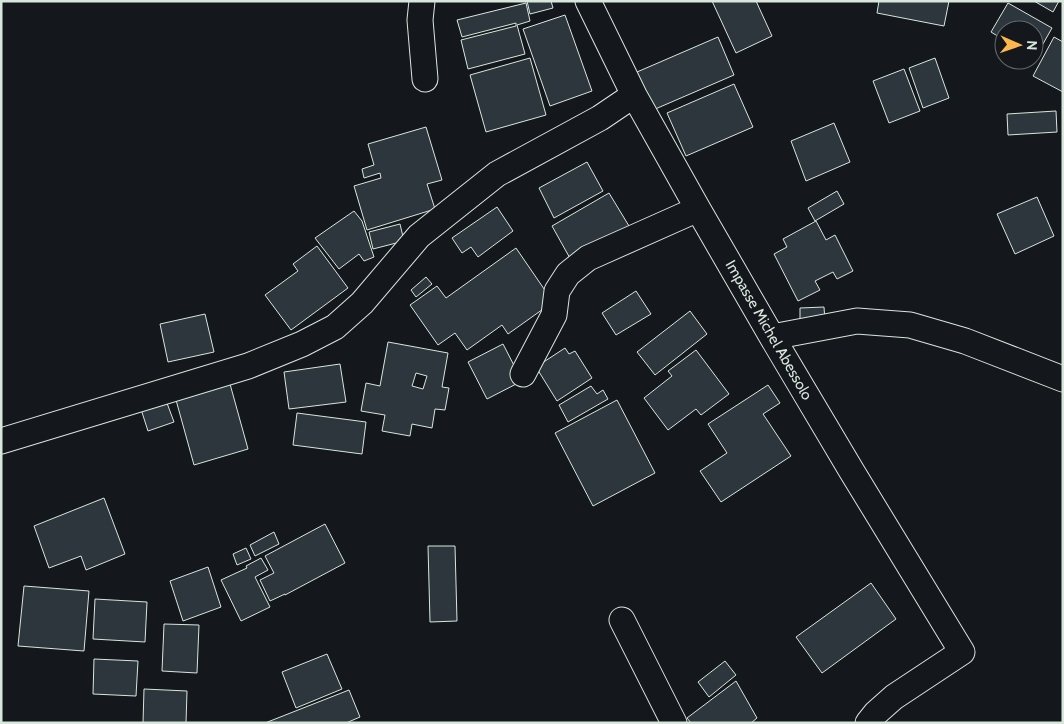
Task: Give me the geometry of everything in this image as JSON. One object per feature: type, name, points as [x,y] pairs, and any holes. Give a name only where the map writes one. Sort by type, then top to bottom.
[{"type":"street","points":[[422,1],[420,20],[424,80]]},
{"type":"street","name":"Impasse Michel Abessolo","points":[[588,1],[634,95],[698,210],[772,337],[962,652],[894,697],[868,723]]},
{"type":"street","points":[[1,441],[248,366],[302,344],[335,327],[362,303],[419,236],[497,174],[600,118],[634,95]]},
{"type":"street","points":[[523,374],[554,315],[557,291],[568,274],[588,258],[698,210]]},
{"type":"street","points":[[772,337],[857,322],[910,325],[964,341],[1063,379]]},
{"type":"street","points":[[622,620],[674,723]]},
{"type":"building","points":[[527,1],[551,1],[553,8],[530,14]]},
{"type":"building","points":[[712,1],[756,1],[772,36],[736,53]]},
{"type":"building","points":[[879,1],[949,1],[944,26],[877,13]]},
{"type":"building","points":[[1034,1],[1059,1],[1053,12]]},
{"type":"building","points":[[526,3],[530,21],[517,25],[525,54],[468,69],[461,40],[516,26],[516,23],[462,37],[457,20]]},
{"type":"building","points":[[1008,3],[1038,20],[998,20]]},
{"type":"building","points":[[565,15],[592,91],[550,106],[523,29]]},
{"type":"building","points":[[1044,23],[1052,28],[1044,42]]},
{"type":"building","points":[[718,37],[734,75],[653,110],[637,72]]},
{"type":"building","points":[[1054,37],[1063,42],[1063,92],[1033,76],[1036,70],[1044,70],[1044,56]]},
{"type":"building","points":[[530,58],[546,115],[486,132],[470,75]]},
{"type":"building","points":[[935,58],[949,98],[923,108],[909,68]]},
{"type":"building","points":[[904,69],[920,111],[889,123],[873,81]]},
{"type":"building","points":[[734,84],[753,127],[686,156],[667,113]]},
{"type":"building","points":[[1056,111],[1057,132],[1008,135],[1007,114]]},
{"type":"building","points":[[834,123],[850,162],[806,181],[791,141]]},
{"type":"building","points":[[426,127],[442,180],[427,184],[435,209],[367,230],[354,186],[381,178],[380,173],[364,178],[362,169],[374,165],[368,144]]},
{"type":"building","points":[[587,162],[603,191],[554,218],[539,188]]},
{"type":"building","points":[[837,191],[844,204],[815,221],[808,208]]},
{"type":"building","points":[[609,193],[629,226],[571,260],[552,226]]},
{"type":"building","points":[[1037,197],[1054,236],[1015,254],[997,214]]},
{"type":"building","points":[[497,207],[513,231],[478,257],[471,247],[462,253],[452,238]]},
{"type":"building","points":[[354,211],[362,221],[374,257],[364,261],[359,254],[339,269],[315,238]]},
{"type":"building","points":[[816,221],[826,240],[835,235],[853,271],[837,279],[833,272],[815,281],[820,290],[798,301],[774,254],[787,247],[783,239]]},
{"type":"building","points":[[400,224],[404,241],[373,249],[369,232]]},
{"type":"building","points":[[317,246],[348,288],[291,330],[265,295],[298,271],[293,264]]},
{"type":"building","points":[[516,248],[553,302],[508,334],[502,325],[467,350],[455,333],[438,345],[410,305],[437,286],[446,298]]},
{"type":"building","points":[[426,277],[432,284],[416,297],[411,290]]},
{"type":"building","points":[[636,291],[651,314],[616,335],[602,313]]},
{"type":"building","points":[[824,307],[825,321],[800,321],[800,308]]},
{"type":"building","points":[[690,311],[707,334],[655,375],[637,352]]},
{"type":"building","points":[[205,314],[214,352],[168,362],[160,324]]},
{"type":"building","points":[[388,342],[448,353],[442,387],[449,388],[445,410],[435,409],[432,428],[412,424],[410,436],[382,431],[385,415],[361,411],[366,383],[380,386]],"holes":[[[416,373],[427,376],[423,389],[412,386]]]},
{"type":"building","points":[[503,344],[522,381],[487,399],[468,362]]},
{"type":"building","points":[[565,348],[569,354],[575,351],[592,378],[557,401],[536,367]]},
{"type":"building","points":[[696,350],[729,394],[701,415],[696,409],[668,430],[644,398],[672,376],[668,371]]},
{"type":"building","points":[[340,364],[346,402],[289,409],[284,372]]},
{"type":"building","points":[[230,384],[248,449],[194,465],[176,400]]},
{"type":"building","points":[[768,385],[780,403],[763,414],[791,456],[721,502],[700,471],[727,453],[708,424]]},
{"type":"building","points":[[591,386],[597,394],[603,390],[608,399],[568,422],[559,405]]},
{"type":"building","points":[[164,395],[174,422],[148,431],[139,403]]},
{"type":"building","points":[[617,400],[655,473],[593,506],[555,433]]},
{"type":"building","points":[[297,413],[366,422],[362,454],[293,445]]},
{"type":"building","points":[[104,498],[125,554],[86,570],[81,556],[49,568],[34,526]]},
{"type":"building","points":[[325,524],[345,563],[270,601],[260,580],[274,573],[265,556]]},
{"type":"building","points":[[274,532],[279,544],[255,556],[250,545]]},
{"type":"building","points":[[428,546],[455,546],[457,621],[430,622]]},
{"type":"building","points":[[246,548],[251,559],[237,565],[233,554]]},
{"type":"building","points":[[261,558],[268,570],[255,577],[270,607],[241,621],[221,580],[247,568],[246,566]]},
{"type":"building","points":[[208,567],[221,607],[183,621],[170,581]]},
{"type":"building","points":[[871,583],[896,619],[822,673],[796,637]]},
{"type":"building","points":[[24,586],[89,591],[84,651],[18,646]]},
{"type":"building","points":[[95,599],[147,602],[145,642],[93,639]]},
{"type":"building","points":[[164,624],[199,625],[197,673],[162,671]]},
{"type":"building","points":[[327,654],[342,689],[296,708],[282,672]]},
{"type":"building","points":[[94,659],[138,661],[136,696],[93,694]]},
{"type":"building","points":[[725,661],[736,675],[709,697],[698,682]]},
{"type":"building","points":[[736,681],[757,718],[751,723],[691,723],[687,718]]},
{"type":"building","points":[[144,689],[187,691],[186,723],[143,723]]},
{"type":"building","points":[[349,690],[360,717],[346,723],[265,723]]}]
